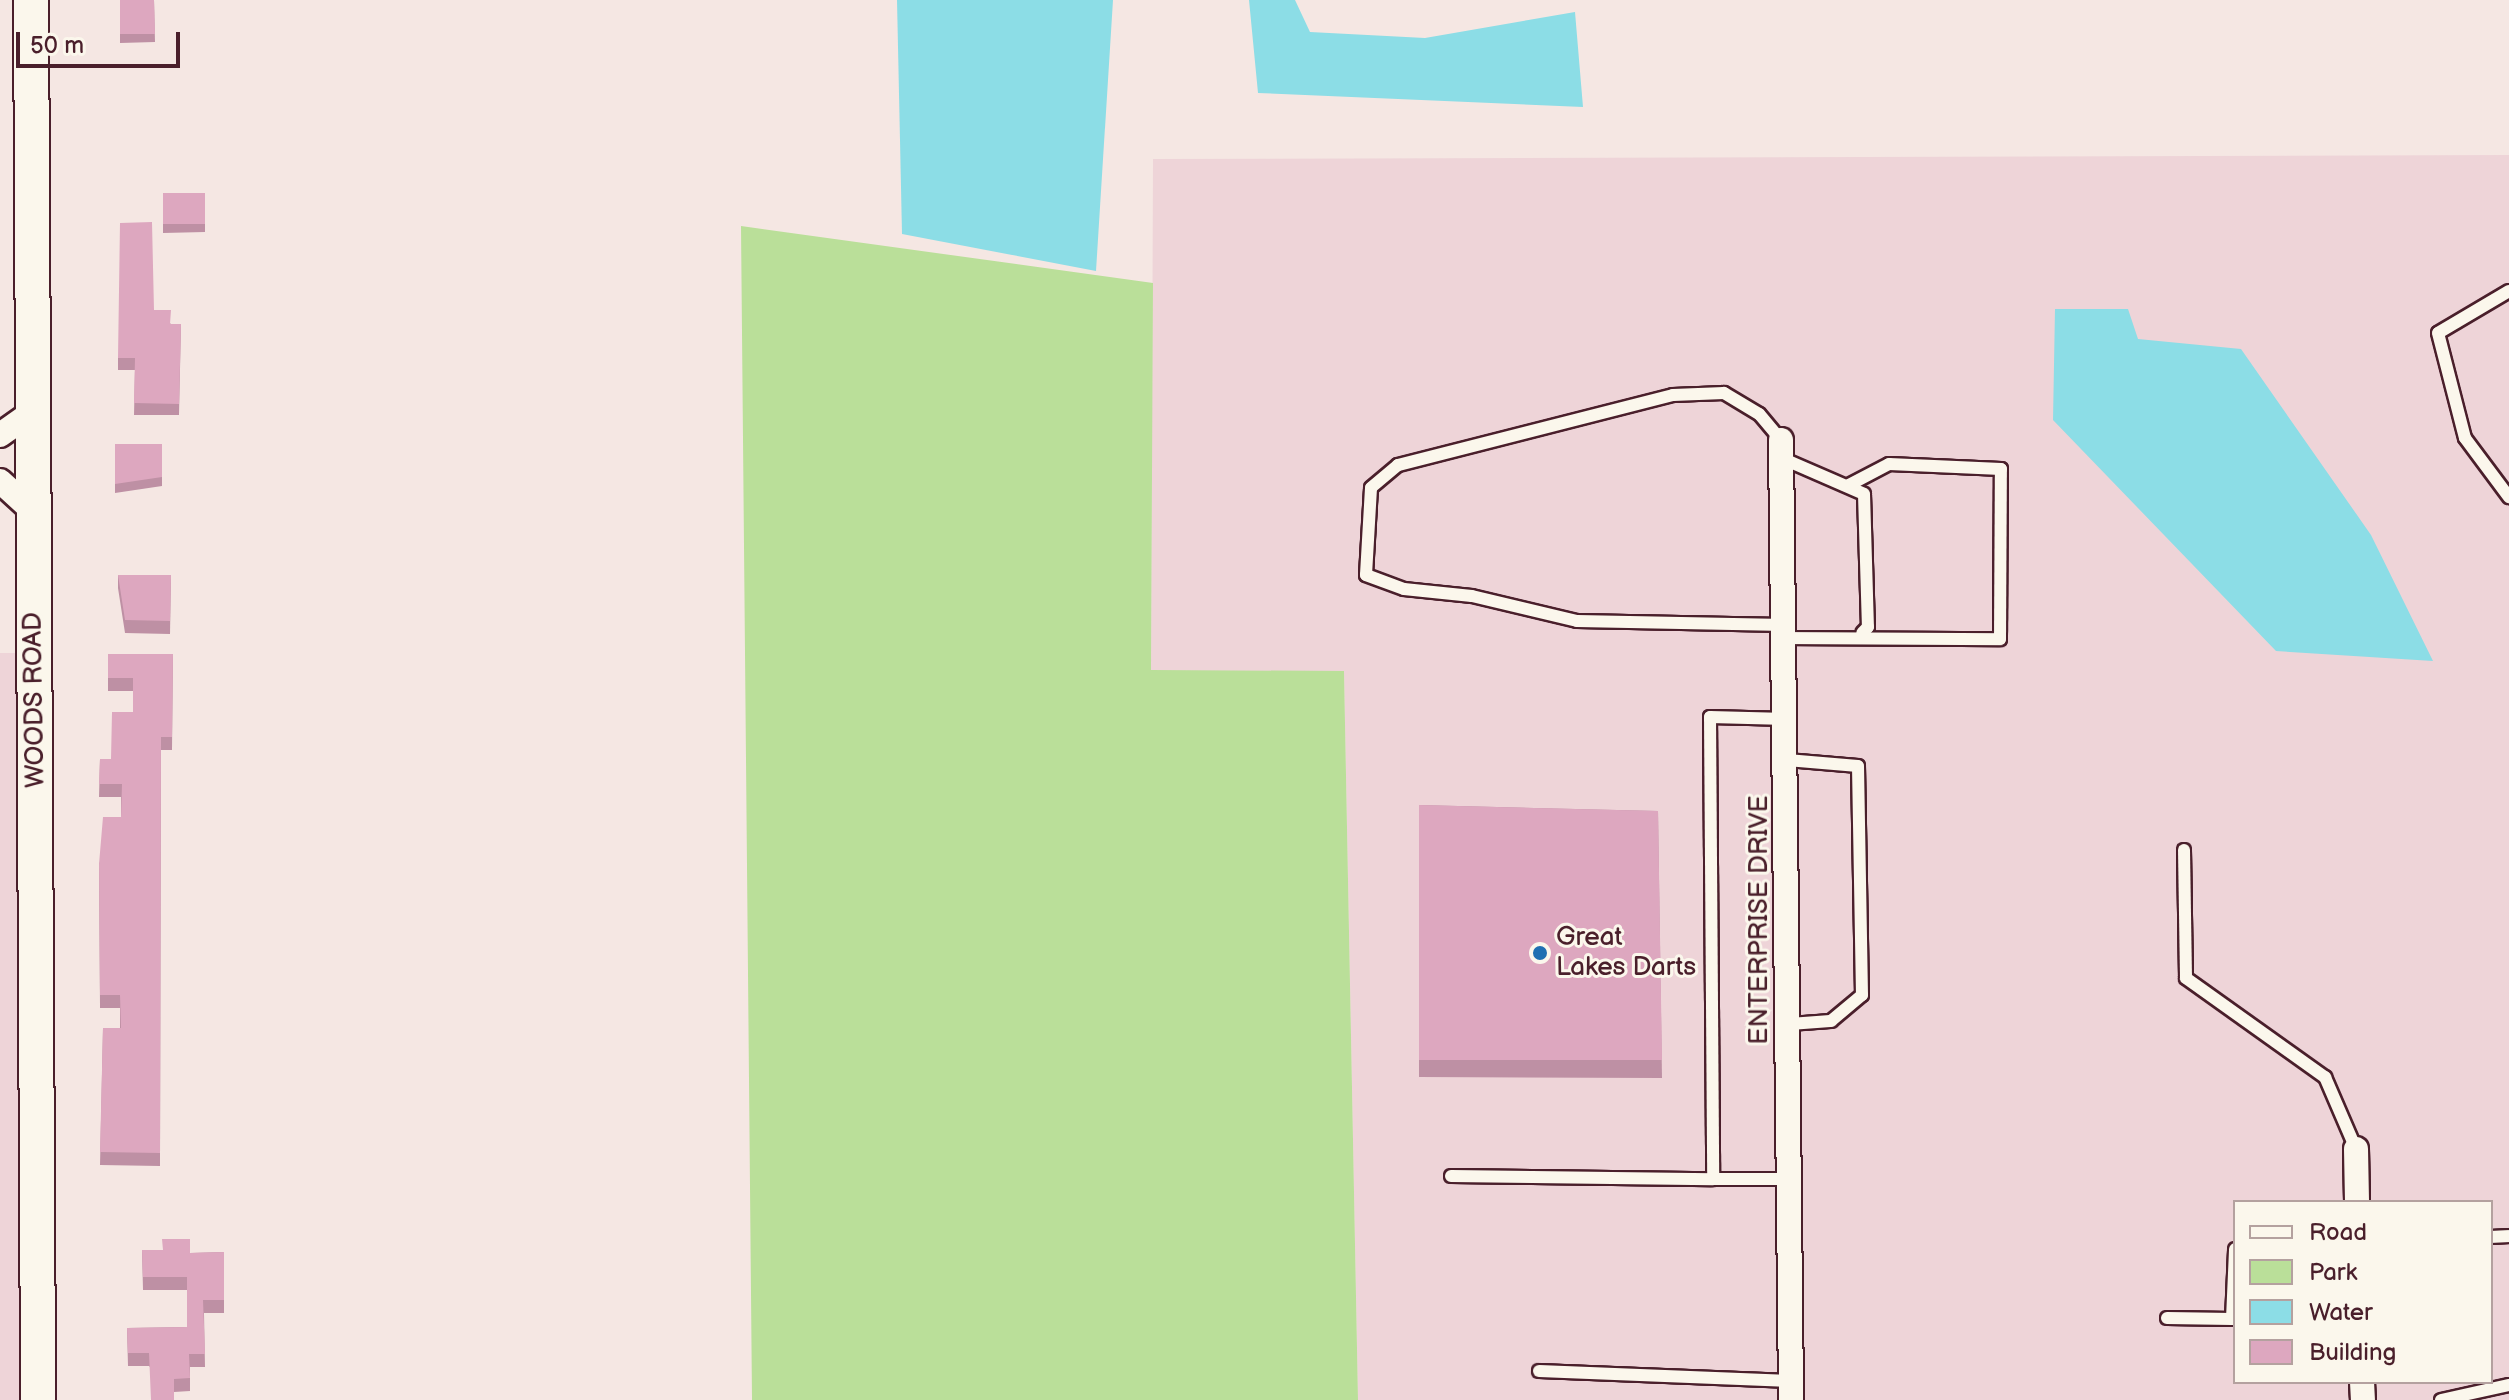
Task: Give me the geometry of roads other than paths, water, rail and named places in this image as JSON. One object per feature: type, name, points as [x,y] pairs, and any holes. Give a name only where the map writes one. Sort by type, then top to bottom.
[{"type":"street","name":"WOODS ROAD","points":[[31,0],[38,1400]]},
{"type":"street","points":[[0,435],[34,411]]},
{"type":"street","name":"ENTERPRISE DRIVE","points":[[1781,449],[1787,719],[1791,1390]]},
{"type":"street","points":[[0,481],[35,513]]},
{"type":"street","points":[[2356,1149],[2357,1200]]},
{"type":"lane","points":[[2509,291],[2438,333],[2465,438],[2509,497]]},
{"type":"lane","points":[[1849,485],[1889,464],[2001,469],[2000,639],[1881,641],[1862,633],[1577,621],[1472,596],[1404,589],[1366,575],[1371,488],[1398,465],[1673,395],[1724,393],[1759,414],[1781,449],[1849,485],[1867,505],[1868,627],[1862,633]]},
{"type":"lane","points":[[1713,1179],[1710,717],[1787,719]]},
{"type":"lane","points":[[1787,760],[1858,766],[1862,995],[1831,1021],[1789,1024]]},
{"type":"lane","points":[[2184,850],[2186,978],[2325,1077],[2356,1149]]},
{"type":"lane","points":[[1451,1176],[1790,1179]]},
{"type":"lane","points":[[2167,1318],[2232,1319],[2233,1296]]},
{"type":"lane","points":[[1539,1371],[1791,1390]]},
{"type":"lane","points":[[2441,1400],[2509,1385]]},
{"type":"water","points":[[897,0],[1113,0],[1096,271],[902,234]]},
{"type":"water","points":[[1249,0],[1295,0],[1310,32],[1425,38],[1575,12],[1583,107],[1258,93]]},
{"type":"water","points":[[2055,309],[2128,309],[2138,339],[2241,349],[2371,535],[2433,661],[2276,651],[2053,420]]},
{"type":"place","name":"Great Lakes Darts","points":[[1540,953]]}]
